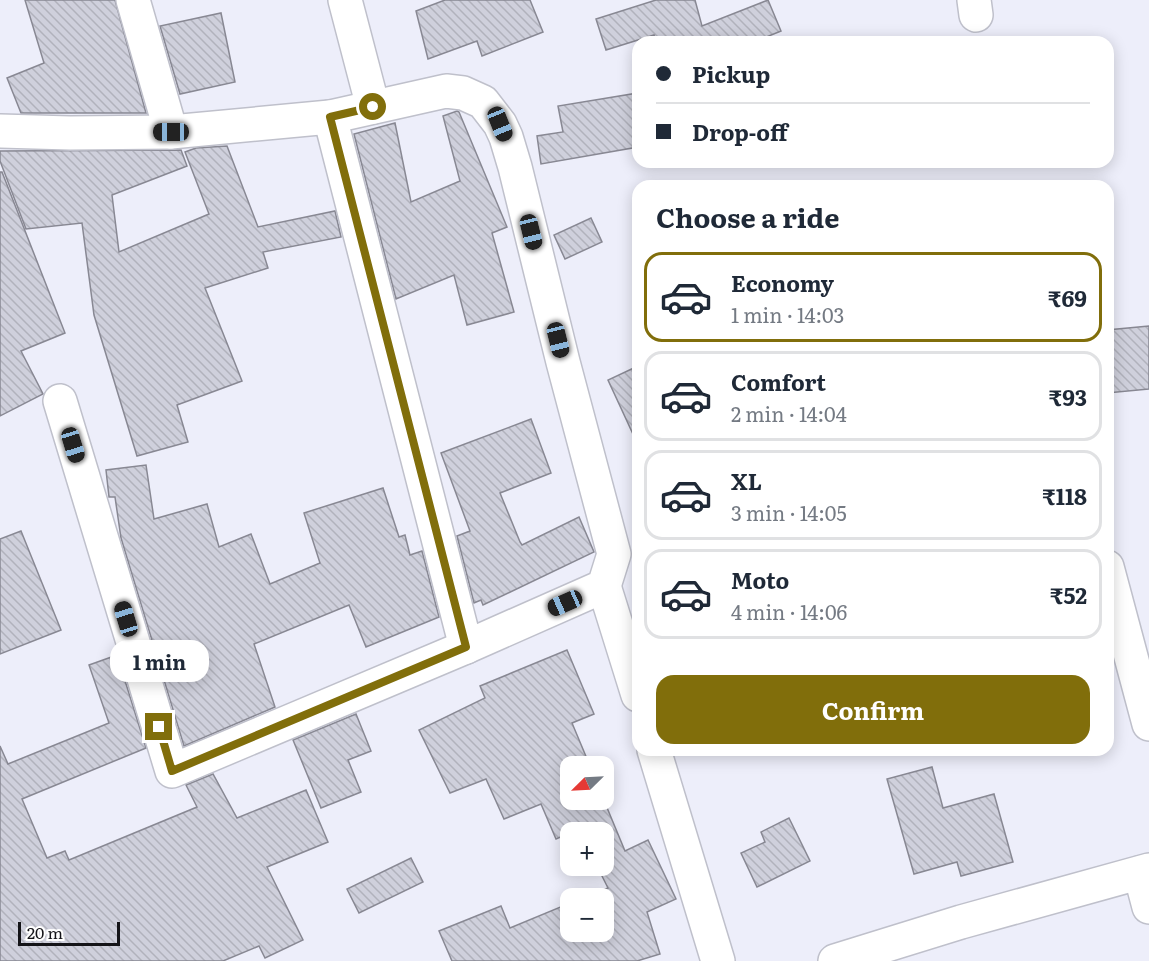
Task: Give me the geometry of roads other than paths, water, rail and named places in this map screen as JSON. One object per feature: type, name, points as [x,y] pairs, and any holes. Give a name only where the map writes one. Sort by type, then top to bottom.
[{"type":"street","points":[[134,0],[171,132]]},
{"type":"street","points":[[345,0],[373,107]]},
{"type":"street","points":[[0,131],[171,132],[330,117],[446,91],[473,96],[483,102],[500,124],[515,167],[563,362],[614,554],[604,586],[632,676]]},
{"type":"street","points":[[330,117],[466,647]]},
{"type":"street","points":[[60,401],[172,771],[604,586]]},
{"type":"street","points":[[1114,593],[1149,724]]},
{"type":"street","points":[[656,756],[718,961]]},
{"type":"street","points":[[835,961],[962,922],[1144,872],[1149,907]]}]
